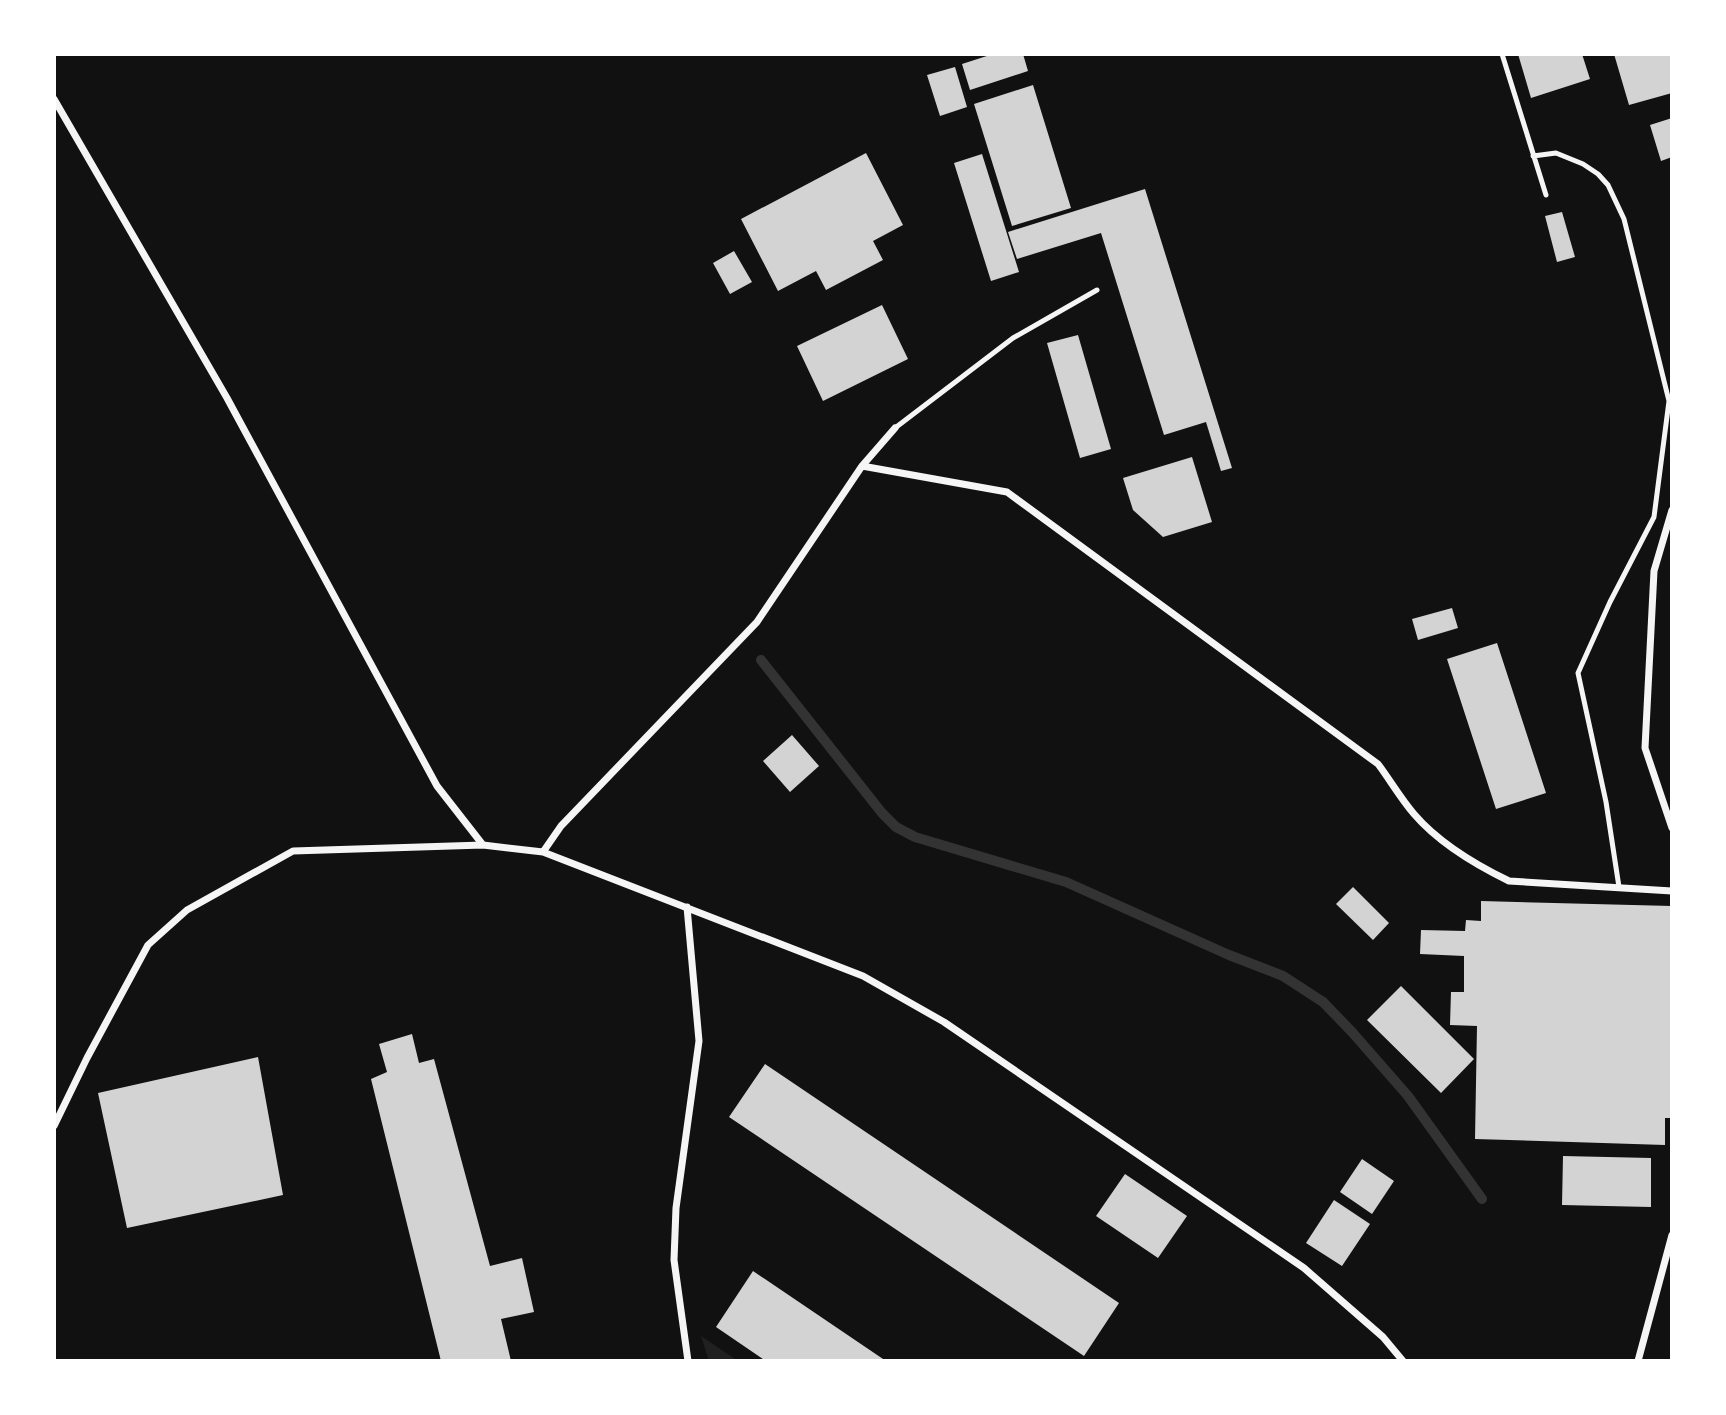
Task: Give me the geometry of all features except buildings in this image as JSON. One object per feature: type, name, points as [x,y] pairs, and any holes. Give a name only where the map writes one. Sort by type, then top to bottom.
[{"type":"street","points":[[54,99],[227,398],[437,786],[483,845]]},
{"type":"street","points":[[543,852],[561,826],[757,622],[862,466],[895,428]]},
{"type":"street","points":[[862,466],[1007,492],[1378,764],[1414,815],[1486,870],[1509,881],[1672,891]]},
{"type":"street","points":[[1672,510],[1654,571],[1646,748],[1672,828]]},
{"type":"street","points":[[54,1126],[98,1036],[148,945],[187,910],[293,851],[483,845],[543,852],[863,976],[944,1022],[1304,1268],[1383,1337],[1403,1361]]},
{"type":"street","points":[[687,907],[699,1041],[676,1208],[674,1260],[688,1361]]},
{"type":"street","points":[[1638,1361],[1672,1236]]},
{"type":"lane","points":[[1502,54],[1546,195]]},
{"type":"lane","points":[[1533,156],[1556,153],[1583,164],[1598,174],[1612,192],[1624,219],[1669,401],[1654,517],[1610,602],[1578,673],[1606,802],[1619,887]]},
{"type":"lane","points":[[895,428],[1013,338],[1097,290]]},
{"type":"shaded area","points":[[701,1336],[738,1361],[709,1361]]},
{"type":"waterway","points":[[761,660],[896,827],[915,837],[1066,882],[1229,955],[1283,976],[1323,1002],[1408,1096],[1482,1199]]}]
